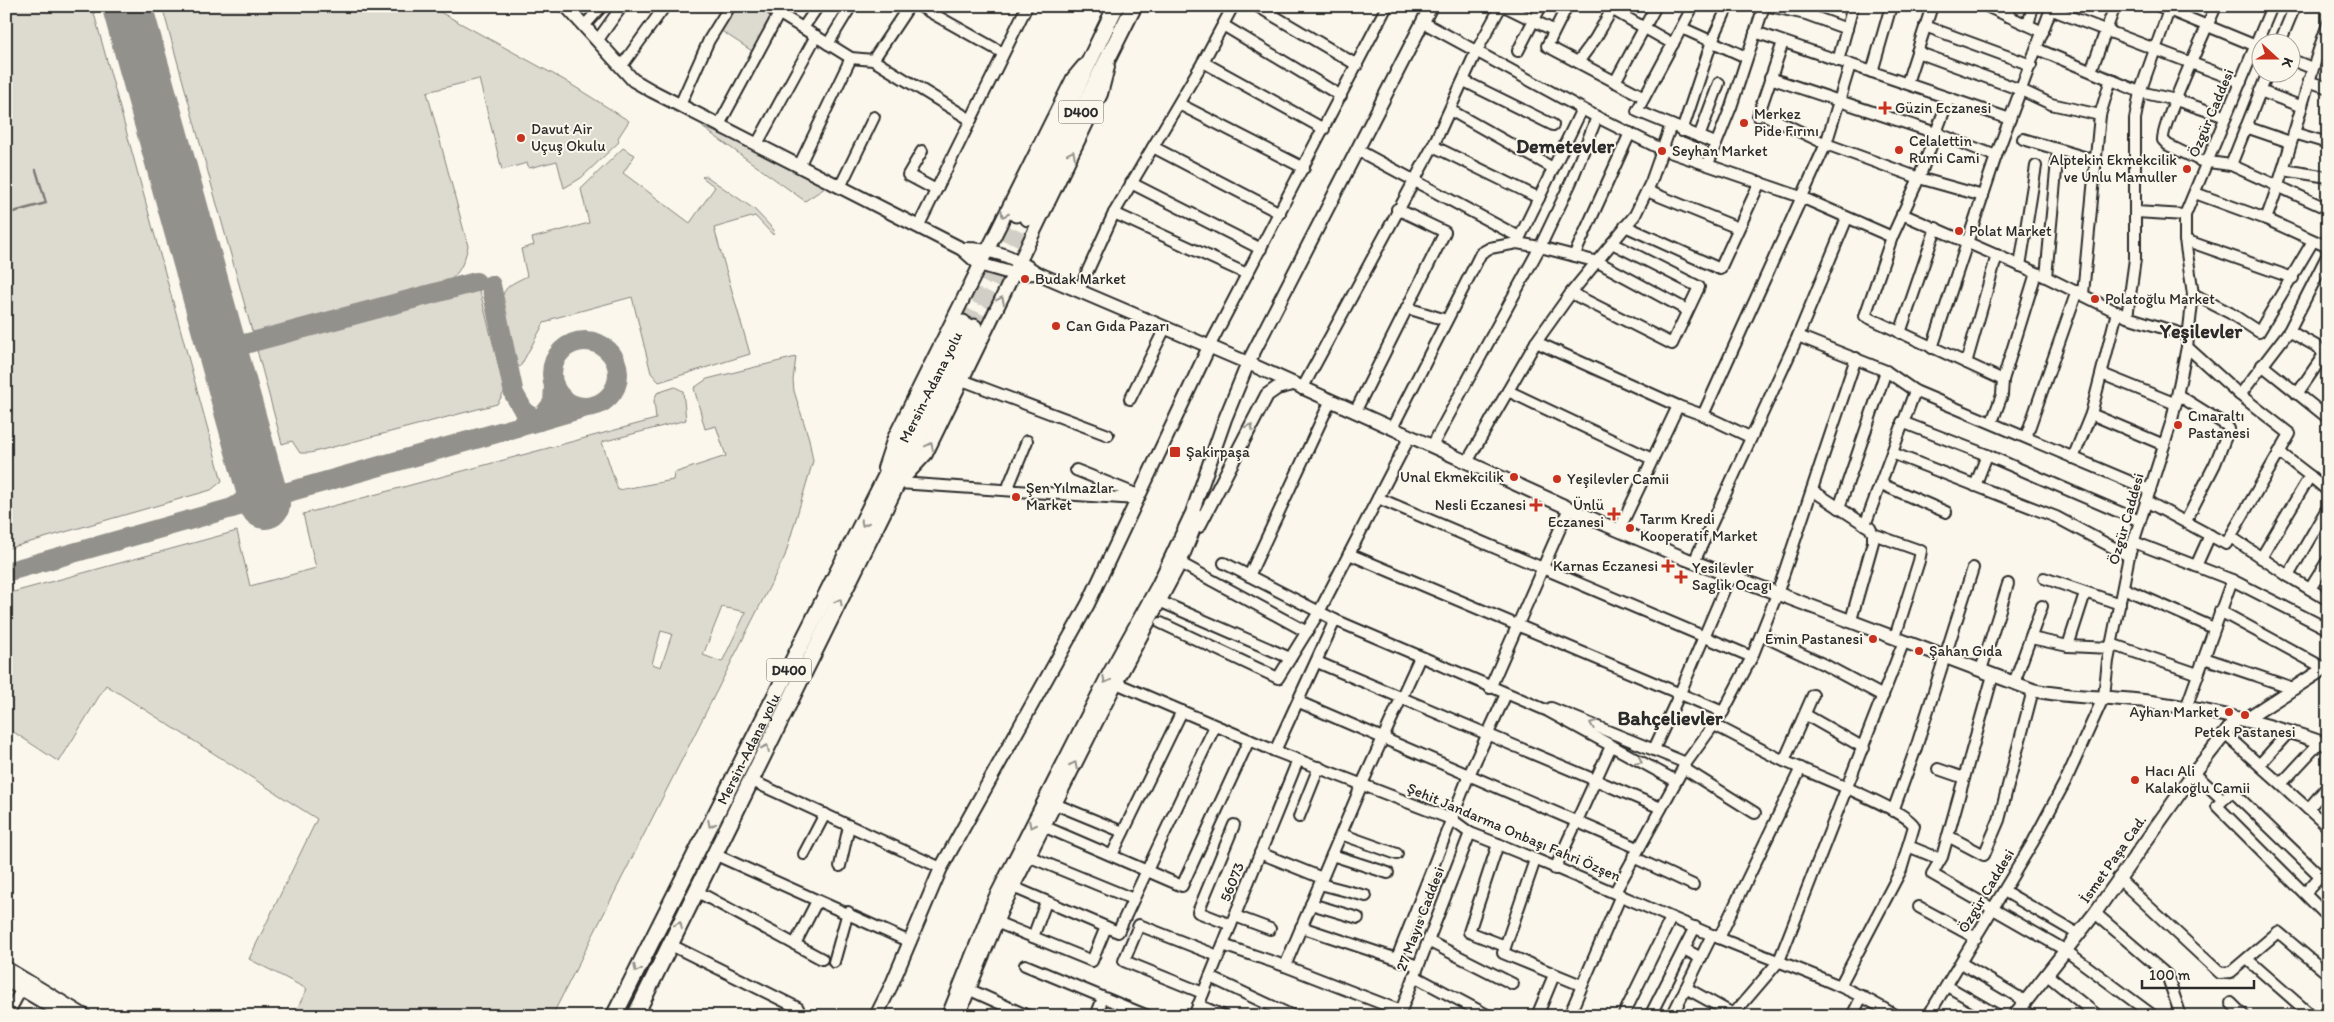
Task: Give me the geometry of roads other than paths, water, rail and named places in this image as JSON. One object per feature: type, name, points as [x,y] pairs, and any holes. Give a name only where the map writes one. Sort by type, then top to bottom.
[{"type":"highway","name":"D400","points":[[1116,6],[1022,216],[1134,6]]},
{"type":"highway","name":"Mersin-Adana yolu","points":[[614,1012],[874,503],[969,325],[899,483],[750,780],[635,1016]]},
{"type":"highway","points":[[642,1016],[667,950]]},
{"type":"main road","points":[[566,6],[633,80],[962,249],[979,264],[1014,274],[1037,273]]},
{"type":"main road","points":[[948,1016],[995,898],[1106,679],[1158,585],[1192,513],[1225,419],[1431,6]]},
{"type":"main road","points":[[1187,548],[1252,365],[1438,6]]},
{"type":"main road","points":[[874,503],[894,438],[979,264],[1073,78],[1096,50]]},
{"type":"main road","points":[[899,483],[926,454],[1101,94],[1112,50]]},
{"type":"main road","points":[[962,249],[987,249],[1019,261],[1037,273],[1252,365],[1330,402],[1694,562],[2033,690],[2059,696],[2104,696],[2158,702],[2240,720],[2324,744]]},
{"type":"main road","points":[[876,1016],[941,868],[1088,604],[1209,347]]},
{"type":"main road","points":[[958,1016],[996,922],[1028,856],[1116,683],[1267,396],[1277,388],[1298,386]]},
{"type":"main road","name":"İsmet Paşa Cad.","points":[[2019,1008],[2095,913],[2118,878],[2225,734],[2240,720],[2326,667]]},
{"type":"main road","points":[[6,968],[85,1016]]},
{"type":"main road","points":[[6,980],[66,1016]]},
{"type":"street","points":[[584,26],[602,6]]},
{"type":"street","points":[[597,41],[622,6]]},
{"type":"street","points":[[621,67],[665,6]]},
{"type":"street","points":[[680,105],[709,40],[730,6]]},
{"type":"street","points":[[767,6],[781,10],[803,28],[851,58],[873,60],[971,120]]},
{"type":"street","points":[[803,28],[818,6]]},
{"type":"street","points":[[828,44],[851,6]]},
{"type":"street","points":[[873,60],[909,6]]},
{"type":"street","points":[[919,6],[1003,53]]},
{"type":"street","points":[[918,226],[1027,6]]},
{"type":"street","points":[[1079,290],[1114,212],[1179,104],[1233,6]]},
{"type":"street","points":[[1257,6],[1357,65]]},
{"type":"street","points":[[1209,347],[1387,6]]},
{"type":"street","points":[[1298,386],[1433,146],[1476,52],[1503,6],[1553,30]]},
{"type":"street","points":[[1518,52],[1541,6]]},
{"type":"street","points":[[1567,6],[1546,46],[1644,97]]},
{"type":"street","points":[[1615,82],[1656,6]]},
{"type":"street","points":[[1693,6],[1637,111],[1715,143]]},
{"type":"street","points":[[1682,130],[1712,41],[1728,6]]},
{"type":"street","points":[[1708,164],[1731,107],[1764,6]]},
{"type":"street","points":[[1769,6],[1803,10],[1847,29]]},
{"type":"street","points":[[1838,61],[1853,6]]},
{"type":"street","points":[[1872,72],[1891,6]]},
{"type":"street","points":[[1907,83],[1932,6]]},
{"type":"street","points":[[1986,6],[2009,11],[2028,25],[2043,32]]},
{"type":"street","points":[[2028,25],[2033,6]]},
{"type":"street","points":[[2091,71],[2115,6]]},
{"type":"street","points":[[2216,6],[2176,100],[2163,133],[2163,140],[2168,145],[2206,163],[2231,164],[2328,209]]},
{"type":"street","name":"Özgür Caddesi","points":[[2264,32],[2272,6]]},
{"type":"street","points":[[2284,32],[2295,6]]},
{"type":"street","points":[[1578,62],[1595,39],[1610,7],[1644,29],[1673,44]]},
{"type":"street","points":[[1932,348],[1996,156],[2051,8],[2241,82]]},
{"type":"street","points":[[2128,317],[2135,259],[2134,131],[2140,92],[2155,49],[2164,8],[2252,44]]},
{"type":"street","points":[[719,125],[781,10]]},
{"type":"street","points":[[1428,24],[1582,109],[1661,149],[1801,197],[1892,237]]},
{"type":"street","points":[[2266,219],[2279,186],[2312,68],[2325,42],[2328,24]]},
{"type":"street","points":[[1223,25],[1341,96]]},
{"type":"street","points":[[1925,26],[2031,65]]},
{"type":"street","points":[[1682,28],[1746,57]]},
{"type":"street","points":[[1755,32],[2010,119]]},
{"type":"street","points":[[757,144],[816,36]]},
{"type":"street","points":[[1782,42],[1758,115],[1826,144],[1919,178],[1983,196]]},
{"type":"street","points":[[2037,49],[2140,92],[2176,100],[2226,117]]},
{"type":"street","points":[[1917,52],[2021,90],[2051,104],[2100,115]]},
{"type":"street","points":[[799,166],[851,58]]},
{"type":"street","name":"Özgür Caddesi","points":[[1928,1016],[2004,891],[2066,780],[2104,696],[2111,646],[2129,556],[2177,400],[2189,336],[2193,294],[2185,240],[2185,215],[2241,82],[2252,61]]},
{"type":"street","points":[[1203,62],[1324,129]]},
{"type":"street","points":[[2302,64],[2312,68]]},
{"type":"street","points":[[1703,414],[1826,144],[1850,65]]},
{"type":"street","points":[[1770,78],[1936,133],[1996,156]]},
{"type":"street","points":[[2026,437],[2080,293],[2091,220],[2094,160],[2100,115],[2111,79]]},
{"type":"street","points":[[1464,81],[1553,125]]},
{"type":"street","points":[[2231,164],[2264,82]]},
{"type":"street","points":[[2308,82],[2328,88]]},
{"type":"street","points":[[1699,137],[1719,83]]},
{"type":"street","points":[[2260,90],[2300,106]]},
{"type":"street","points":[[1949,98],[1919,178],[1892,237],[1865,316],[2003,380]]},
{"type":"street","points":[[1179,104],[1304,168]]},
{"type":"street","points":[[1392,428],[1481,253],[1490,248],[1518,240],[1582,109]]},
{"type":"street","points":[[1450,110],[1553,168]]},
{"type":"street","points":[[840,187],[874,117]]},
{"type":"street","points":[[1432,446],[1540,247],[1571,182],[1597,117]]},
{"type":"street","points":[[1467,462],[1536,342],[1570,293],[1598,262],[1635,215],[1647,191],[1671,125]]},
{"type":"street","points":[[2246,127],[2292,138],[2328,142]]},
{"type":"street","points":[[1574,256],[1630,133]]},
{"type":"street","points":[[2022,139],[2094,160]]},
{"type":"street","points":[[1433,146],[1539,198]]},
{"type":"street","points":[[1153,147],[1280,213]]},
{"type":"street","points":[[1992,422],[2002,395],[2003,380],[2041,275],[2058,150]]},
{"type":"street","points":[[922,151],[908,175],[936,190]]},
{"type":"street","points":[[1363,154],[1414,180],[1518,240],[1598,262],[1687,310]]},
{"type":"street","points":[[2020,266],[2036,166]]},
{"type":"street","points":[[2283,170],[2328,177]]},
{"type":"street","points":[[1626,226],[1720,269],[1760,182]]},
{"type":"street","points":[[1131,183],[1261,248]]},
{"type":"street","points":[[1647,191],[1738,228]]},
{"type":"street","points":[[2194,193],[2266,219],[2328,247]]},
{"type":"street","points":[[1355,412],[1445,232],[1397,209]]},
{"type":"street","points":[[1114,212],[1247,274]]},
{"type":"street","points":[[2136,212],[2185,215]]},
{"type":"street","points":[[1902,214],[2041,275],[2128,317],[2189,336]]},
{"type":"street","points":[[1694,562],[1798,336],[1847,218]]},
{"type":"street","points":[[1900,333],[1936,228]]},
{"type":"street","points":[[2185,240],[2293,278]]},
{"type":"street","points":[[2193,294],[2230,313],[2259,332],[2293,278],[2313,241]]},
{"type":"street","points":[[1570,293],[1672,344],[1699,286],[1612,243]]},
{"type":"street","points":[[2240,395],[2289,331],[2328,254]]},
{"type":"street","points":[[1966,363],[1997,255]]},
{"type":"street","points":[[1407,308],[1446,320]]},
{"type":"street","points":[[2073,458],[2091,414],[2117,312]]},
{"type":"street","points":[[1130,399],[1165,328]]},
{"type":"street","points":[[2289,331],[2318,347],[2325,358],[2297,394]]},
{"type":"street","points":[[1798,336],[1886,371],[1915,391],[2150,490]]},
{"type":"street","points":[[1536,342],[1678,406],[1703,414],[1750,437]]},
{"type":"street","points":[[2146,501],[2226,544],[2290,434],[2240,395],[2187,347]]},
{"type":"street","points":[[1569,1016],[1636,852],[1685,766],[1723,712],[1752,657],[1777,594],[1856,358]]},
{"type":"street","points":[[2262,365],[2328,418]]},
{"type":"street","points":[[1839,508],[1886,371]]},
{"type":"street","points":[[2102,374],[2177,400],[2226,425],[2229,429],[2215,464],[2186,521]]},
{"type":"street","points":[[962,380],[1108,435]]},
{"type":"street","points":[[1508,391],[1652,459]]},
{"type":"street","points":[[1865,525],[1915,391]]},
{"type":"street","points":[[1249,576],[1330,402]]},
{"type":"street","points":[[1619,530],[1678,406]]},
{"type":"street","points":[[2091,414],[2164,445]]},
{"type":"street","points":[[1902,422],[1988,455],[2140,521]]},
{"type":"street","points":[[1161,622],[1278,678],[1319,612],[1410,436]]},
{"type":"street","points":[[1007,490],[1027,441]]},
{"type":"street","points":[[2279,452],[2328,491]]},
{"type":"street","points":[[1892,453],[2056,517],[2129,556]]},
{"type":"street","points":[[1975,486],[1988,455]]},
{"type":"street","points":[[1076,470],[1137,497]]},
{"type":"street","points":[[2261,558],[2310,476]]},
{"type":"street","points":[[899,483],[1137,497]]},
{"type":"street","points":[[1881,484],[1946,512]]},
{"type":"street","points":[[1686,988],[1733,1015],[1779,961],[1884,696],[1900,639],[1920,551],[1873,534],[1865,525],[1812,490]]},
{"type":"street","points":[[1378,498],[1752,657]]},
{"type":"street","points":[[2288,576],[2328,507]]},
{"type":"street","points":[[1490,688],[1569,508]]},
{"type":"street","points":[[1851,620],[1873,542],[1873,534]]},
{"type":"street","points":[[2196,566],[2210,535]]},
{"type":"street","points":[[2231,537],[2288,576],[2328,600]]},
{"type":"street","points":[[2134,542],[2232,580],[2328,629]]},
{"type":"street","points":[[1349,554],[1723,712]]},
{"type":"street","points":[[2310,590],[2328,560]]},
{"type":"street","points":[[1180,563],[1307,632]]},
{"type":"street","points":[[1224,563],[1335,620],[1534,706],[1676,781]]},
{"type":"street","points":[[1894,811],[1973,568]]},
{"type":"street","points":[[1654,749],[1705,637],[1730,576]]},
{"type":"street","points":[[2044,578],[2120,604]]},
{"type":"street","points":[[2186,708],[2232,580]]},
{"type":"street","points":[[2008,584],[1964,778],[1948,836],[1940,859],[1932,874],[2065,950],[2150,1014]]},
{"type":"street","points":[[2123,588],[2214,628]]},
{"type":"street","points":[[2068,646],[2085,593]]},
{"type":"street","points":[[1159,601],[1290,658]]},
{"type":"street","points":[[2014,683],[2042,606]]},
{"type":"street","points":[[2220,611],[2326,667]]},
{"type":"street","points":[[1275,751],[1335,620]]},
{"type":"street","points":[[1761,635],[1825,665],[1884,696]]},
{"type":"street","points":[[2031,638],[2068,646],[2111,646],[2198,674]]},
{"type":"street","points":[[1285,966],[1362,784],[1420,657]]},
{"type":"street","points":[[2204,658],[2292,688]]},
{"type":"street","points":[[1317,662],[1661,808]]},
{"type":"street","name":"Şehit Jandarma Onbaşı Fahri Özşen","points":[[1116,683],[1275,751],[1452,819],[1470,832],[1535,860],[1695,928],[1840,986],[1862,996],[1882,1012],[1896,1016]]},
{"type":"street","points":[[1948,836],[1984,855],[1999,820],[2033,690]]},
{"type":"street","points":[[1397,958],[1469,775],[1506,694]]},
{"type":"street","points":[[1784,761],[1806,715],[1813,695]]},
{"type":"street","points":[[1299,702],[1576,821],[1636,852],[1692,885]]},
{"type":"street","points":[[1534,706],[1555,709],[1654,749],[1685,766],[1755,813]]},
{"type":"street","points":[[1112,855],[1182,711]]},
{"type":"street","points":[[1806,715],[1864,748]]},
{"type":"street","points":[[1714,725],[1784,761],[1848,789],[1912,821],[1914,826],[1901,870],[1840,986]]},
{"type":"street","points":[[1013,888],[1118,932],[1215,726]]},
{"type":"street","points":[[2260,764],[2288,733]]},
{"type":"street","points":[[2225,734],[2308,809],[2326,820]]},
{"type":"street","points":[[1043,826],[1182,886],[1249,740]]},
{"type":"street","points":[[2281,784],[2324,744]]},
{"type":"street","points":[[1555,868],[1611,746]]},
{"type":"street","name":"56073","points":[[1194,1016],[1298,760]]},
{"type":"street","points":[[1299,817],[1319,767]]},
{"type":"street","points":[[1672,1016],[1801,768]]},
{"type":"street","points":[[1938,768],[1964,778]]},
{"type":"street","points":[[2194,774],[2222,799]]},
{"type":"street","points":[[750,780],[941,868]]},
{"type":"street","points":[[2308,809],[2328,786]]},
{"type":"street","points":[[2304,893],[2325,870],[2232,791],[2217,806],[2304,893],[2328,916]]},
{"type":"street","points":[[1055,804],[1123,832]]},
{"type":"street","points":[[804,854],[825,814]]},
{"type":"street","points":[[1234,824],[1198,912],[1270,928]]},
{"type":"street","points":[[840,866],[850,826]]},
{"type":"street","name":"27 Mayıs Caddesi","points":[[1400,1013],[1470,832]]},
{"type":"street","points":[[1341,834],[1397,854]]},
{"type":"street","points":[[1498,844],[1468,932],[1505,946]]},
{"type":"street","points":[[1908,846],[1940,859]]},
{"type":"street","points":[[1260,853],[1321,881],[1366,896]]},
{"type":"street","points":[[714,854],[848,912],[910,942]]},
{"type":"street","points":[[1332,854],[1388,873]]},
{"type":"street","points":[[1028,856],[1133,899]]},
{"type":"street","points":[[1535,860],[1503,953],[1581,985]]},
{"type":"street","points":[[2118,878],[2220,973],[2231,972],[2278,932],[2328,974]]},
{"type":"street","points":[[696,891],[822,959]]},
{"type":"street","points":[[2004,891],[2078,934]]},
{"type":"street","points":[[795,944],[817,900]]},
{"type":"street","points":[[1033,936],[1046,902]]},
{"type":"street","points":[[1311,904],[1358,918]]},
{"type":"street","points":[[1919,907],[1976,938]]},
{"type":"street","points":[[834,962],[848,912]]},
{"type":"street","points":[[2095,913],[2168,976],[2181,1016]]},
{"type":"street","points":[[1623,1016],[1671,918]]},
{"type":"street","points":[[996,922],[1092,961],[1106,928]]},
{"type":"street","points":[[1203,993],[1124,960],[1139,926],[1218,956]]},
{"type":"street","points":[[1301,928],[1418,966]]},
{"type":"street","points":[[1650,1016],[1695,928]]},
{"type":"street","points":[[1428,941],[1513,984]]},
{"type":"street","points":[[1222,946],[1285,966],[1400,1013]]},
{"type":"street","points":[[1684,949],[1701,958]]},
{"type":"street","points":[[667,950],[798,1008]]},
{"type":"street","points":[[2247,959],[2312,1016]]},
{"type":"street","points":[[1961,963],[2031,1016]]},
{"type":"street","points":[[1025,965],[1148,1016]]},
{"type":"street","points":[[2046,974],[2098,1016]]},
{"type":"street","points":[[1537,1016],[1554,975]]},
{"type":"street","points":[[1414,976],[1490,1016]]},
{"type":"street","points":[[1210,977],[1293,1016]]},
{"type":"street","points":[[1947,986],[1999,1016]]},
{"type":"street","points":[[7,1016],[22,988]]},
{"type":"street","points":[[968,989],[1028,1016]]},
{"type":"street","points":[[1852,1016],[1862,996]]},
{"type":"street","points":[[1096,1016],[1103,998]]},
{"type":"street","points":[[2231,1003],[2244,1016]]},
{"type":"street","points":[[1198,1005],[1224,1016]]},
{"type":"waterway","points":[[6,214],[46,203],[36,170]]},
{"type":"tunnel","points":[[963,323],[1016,214]]},
{"type":"tunnel","points":[[974,327],[1028,218]]},
{"type":"place","name":"Güzin Eczanesi","points":[[1885,108]]},
{"type":"place","name":"Merkez Pide Fırını","points":[[1744,123]]},
{"type":"place","name":"Davut Air Uçuş Okulu","points":[[521,138]]},
{"type":"place","name":"Celalettin Rumi Cami","points":[[1899,150]]},
{"type":"place","name":"Seyhan Market","points":[[1662,151]]},
{"type":"place","name":"Alptekin Ekmekcilik ve Unlu Mamuller","points":[[2187,169]]},
{"type":"place","name":"Polat Market","points":[[1959,231]]},
{"type":"place","name":"Budak Market","points":[[1025,279]]},
{"type":"place","name":"Polatoğlu Market","points":[[2095,299]]},
{"type":"place","name":"Can Gıda Pazarı","points":[[1056,326]]},
{"type":"place","name":"Cınaraltı Pastanesi","points":[[2178,425]]},
{"type":"place","name":"Şakirpaşa","points":[[1175,452]]},
{"type":"place","name":"Unal Ekmekcilik","points":[[1514,477]]},
{"type":"place","name":"Yeşilevler Camii","points":[[1557,479]]},
{"type":"place","name":"Şen Yılmazlar Market","points":[[1016,497]]},
{"type":"place","name":"Nesli Eczanesi","points":[[1536,505]]},
{"type":"place","name":"Ünlü Eczanesi","points":[[1614,514]]},
{"type":"place","name":"Tarım Kredi Kooperatif Market","points":[[1630,528]]},
{"type":"place","name":"Karnas Eczanesi","points":[[1668,566]]},
{"type":"place","name":"Yesilevler Saglık Ocagı","points":[[1681,577]]},
{"type":"place","name":"Emin Pastanesi","points":[[1873,639]]},
{"type":"place","name":"Şahan Gıda","points":[[1919,651]]},
{"type":"place","name":"Ayhan Market","points":[[2229,712]]},
{"type":"place","name":"Petek Pastanesi","points":[[2245,715]]},
{"type":"place","name":"Hacı Ali Kalakoğlu Camii","points":[[2135,780]]},
{"type":"district","name":"Demetevler","points":[[1565,146]]},
{"type":"district","name":"Yeşilevler","points":[[2201,331]]},
{"type":"district","name":"Bahçelievler","points":[[1670,718]]}]
